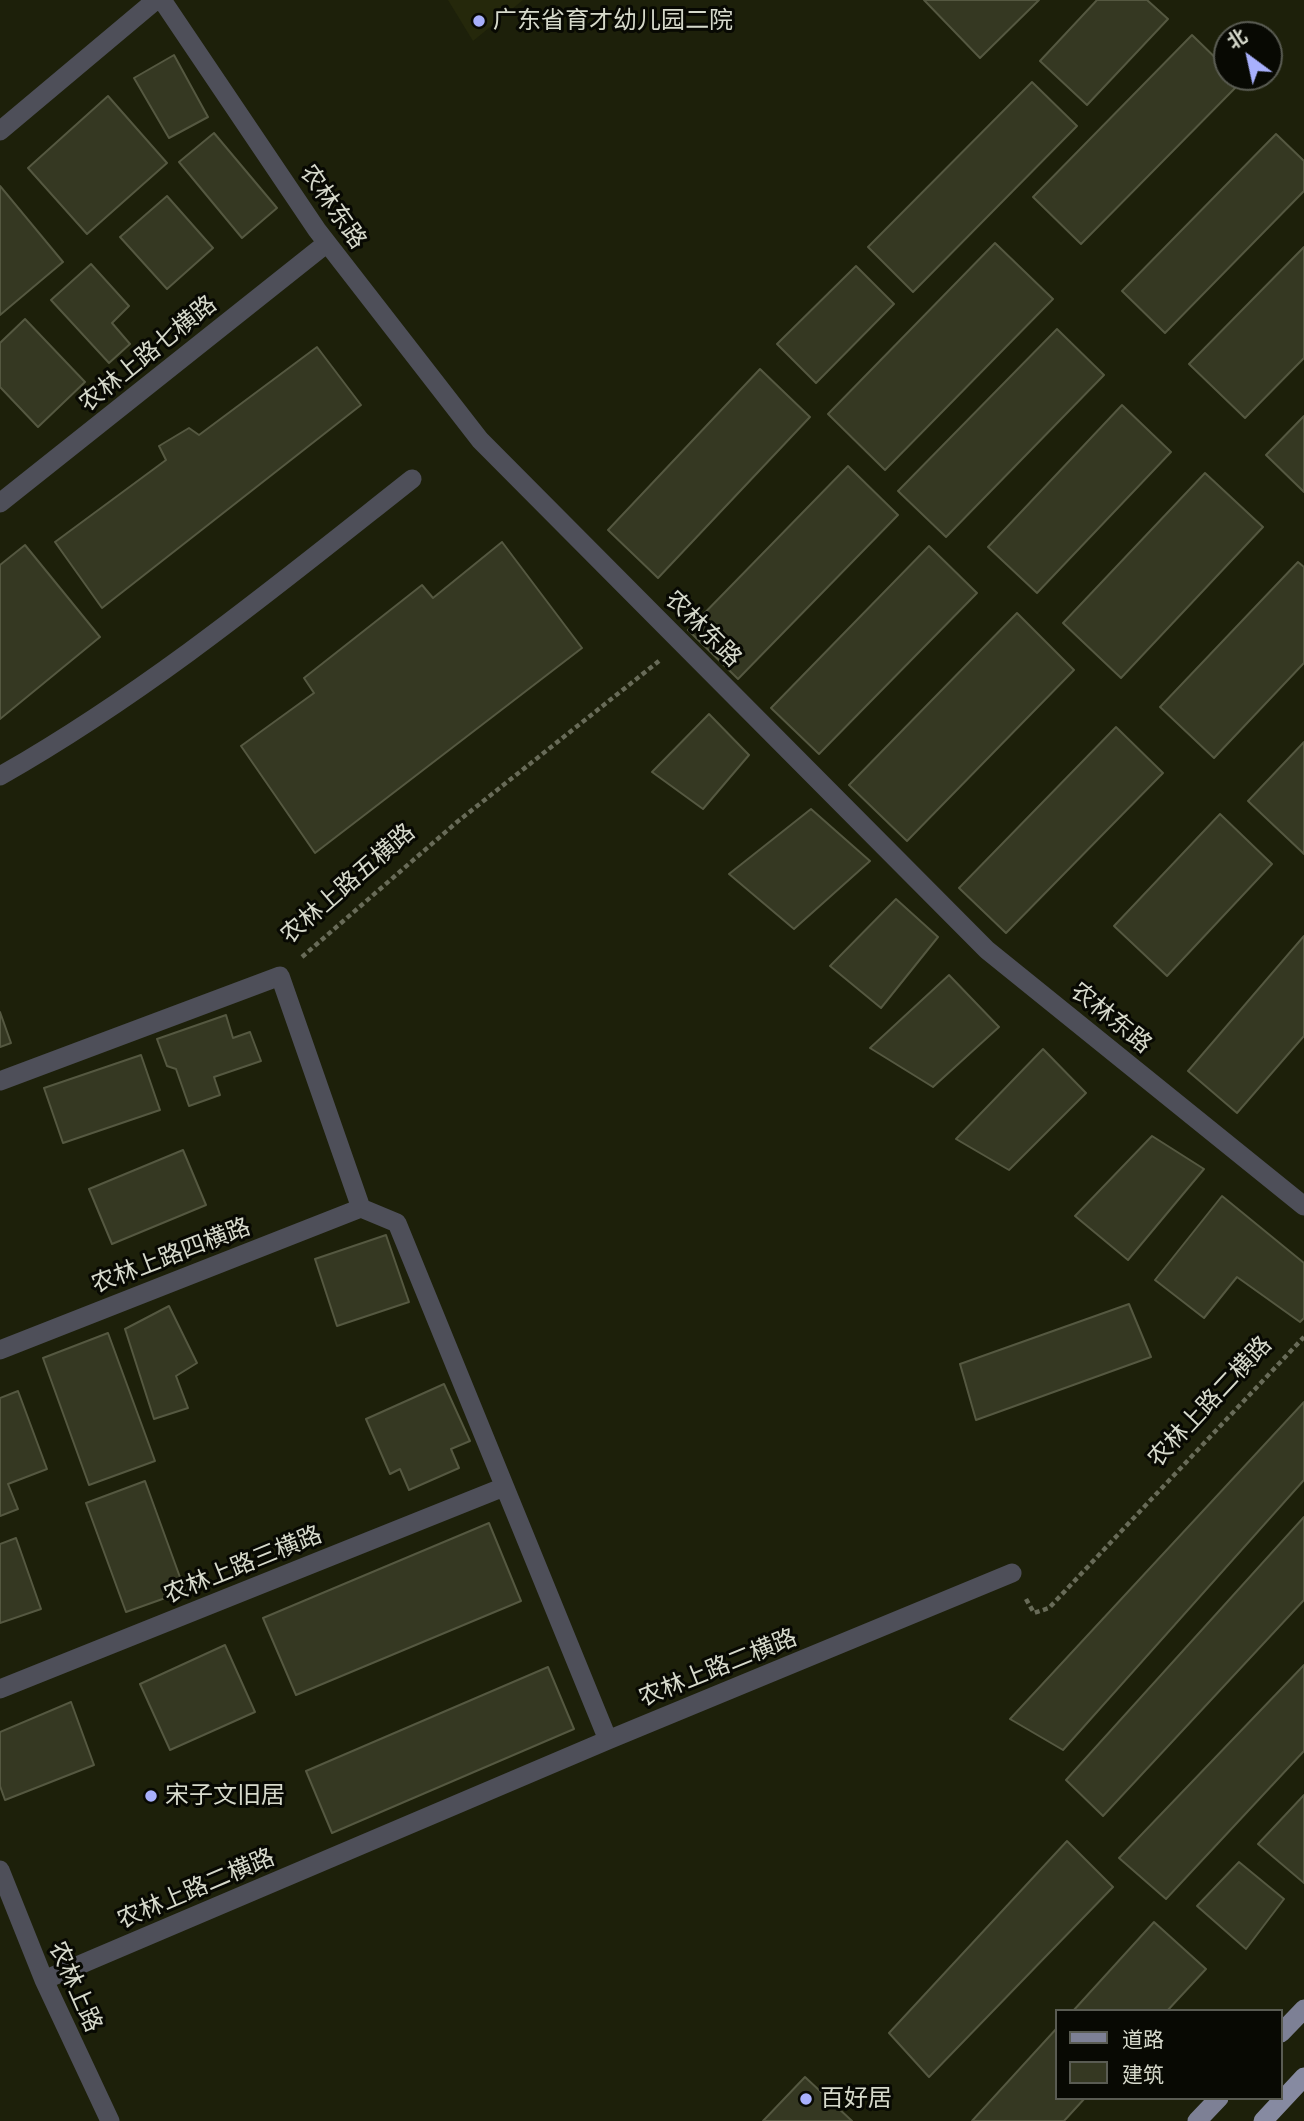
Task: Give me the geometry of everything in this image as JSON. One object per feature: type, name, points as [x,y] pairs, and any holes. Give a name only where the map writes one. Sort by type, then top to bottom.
[{"type":"highway","points":[[1283,2100],[1304,2077]]},
{"type":"highway","points":[[1263,2121],[1283,2100]]},
{"type":"main road","points":[[1283,2031],[1304,2009]]},
{"type":"main road","points":[[1197,2121],[1217,2100]]},
{"type":"street","points":[[0,131],[156,0]]},
{"type":"street","name":"农林东路","points":[[162,0],[327,243],[480,440],[987,950],[1304,1206]]},
{"type":"street","name":"农林上路七横路","points":[[0,503],[327,243]]},
{"type":"street","points":[[0,776],[48,748],[213,637],[412,479]]},
{"type":"street","points":[[280,976],[361,1208],[397,1223],[608,1740]]},
{"type":"street","name":"农林上路五横路","points":[[0,1081],[280,976]]},
{"type":"street","name":"农林上路四横路","points":[[0,1350],[361,1208]]},
{"type":"street","name":"农林上路三横路","points":[[0,1689],[505,1487]]},
{"type":"street","name":"农林上路二横路","points":[[44,1980],[608,1740],[1012,1573]]},
{"type":"street","name":"农林上路","points":[[0,1870],[44,1980],[110,2121]]},
{"type":"path","name":"农林上路五横路","points":[[280,976],[457,822],[682,643]]},
{"type":"path","name":"农林上路二横路","points":[[1012,1573],[1034,1614],[1049,1608],[1304,1337]]},
{"type":"shaded area","name":"广东省育才幼儿园二院","points":[[448,0],[523,0],[473,41]]},
{"type":"building","points":[[924,0],[1039,0],[980,58]]},
{"type":"building","points":[[1097,0],[1147,0],[1168,19],[1087,105],[1040,61]]},
{"type":"building","points":[[1192,35],[1213,55],[1213,91],[1232,91],[1081,244],[1033,197]]},
{"type":"building","points":[[174,55],[208,117],[169,138],[134,78]]},
{"type":"building","points":[[1032,82],[1077,126],[913,292],[868,247]]},
{"type":"building","points":[[108,96],[167,163],[87,234],[28,168]]},
{"type":"building","points":[[214,133],[277,208],[242,238],[179,162]]},
{"type":"building","points":[[1276,134],[1304,161],[1304,191],[1165,333],[1122,291]]},
{"type":"building","points":[[0,186],[63,262],[0,315]]},
{"type":"building","points":[[167,196],[213,248],[167,289],[120,237]]},
{"type":"building","points":[[995,243],[1053,299],[885,470],[828,414]]},
{"type":"building","points":[[1304,247],[1304,358],[1245,418],[1189,364]]},
{"type":"building","points":[[91,264],[129,306],[112,323],[130,344],[109,363],[51,300]]},
{"type":"building","points":[[856,266],[894,304],[816,383],[777,344]]},
{"type":"building","points":[[25,319],[85,382],[38,427],[0,387],[0,343]]},
{"type":"building","points":[[1057,329],[1104,375],[946,537],[898,491]]},
{"type":"building","points":[[317,347],[361,405],[102,608],[55,542],[166,460],[159,446],[189,428],[199,435]]},
{"type":"building","points":[[760,369],[810,417],[658,578],[608,530]]},
{"type":"building","points":[[1122,405],[1171,452],[1037,593],[988,547]]},
{"type":"building","points":[[1304,416],[1304,492],[1266,455]]},
{"type":"building","points":[[848,466],[898,515],[738,679],[688,630]]},
{"type":"building","points":[[1205,473],[1263,527],[1121,678],[1063,623]]},
{"type":"building","points":[[502,542],[582,648],[315,853],[241,746],[314,693],[304,678],[422,585],[433,598]]},
{"type":"building","points":[[25,545],[100,637],[0,719],[0,565]]},
{"type":"building","points":[[929,546],[977,593],[819,754],[771,708]]},
{"type":"building","points":[[1298,562],[1304,567],[1304,663],[1214,758],[1160,707]]},
{"type":"building","points":[[1017,613],[1074,670],[907,841],[849,785]]},
{"type":"building","points":[[709,714],[749,755],[703,809],[652,772]]},
{"type":"building","points":[[1116,727],[1163,773],[1006,933],[959,888]]},
{"type":"building","points":[[1304,742],[1304,854],[1248,801]]},
{"type":"building","points":[[811,809],[870,861],[794,929],[729,874]]},
{"type":"building","points":[[1220,814],[1272,864],[1167,976],[1114,926]]},
{"type":"building","points":[[896,899],[938,937],[881,1008],[830,966]]},
{"type":"building","points":[[1304,936],[1304,1036],[1237,1113],[1188,1071]]},
{"type":"building","points":[[949,975],[999,1027],[933,1087],[870,1048]]},
{"type":"building","points":[[0,1012],[11,1043],[0,1047]]},
{"type":"building","points":[[226,1015],[233,1038],[250,1032],[261,1061],[214,1077],[220,1095],[189,1106],[176,1069],[167,1066],[157,1039]]},
{"type":"building","points":[[1043,1049],[1086,1093],[1009,1170],[956,1139]]},
{"type":"building","points":[[141,1055],[160,1110],[63,1143],[44,1088]]},
{"type":"building","points":[[1152,1136],[1204,1169],[1128,1260],[1075,1216]]},
{"type":"building","points":[[183,1150],[206,1205],[112,1244],[89,1189]]},
{"type":"building","points":[[1222,1196],[1304,1263],[1304,1318],[1300,1322],[1237,1277],[1204,1318],[1155,1280]]},
{"type":"building","points":[[386,1235],[409,1302],[337,1326],[315,1259]]},
{"type":"building","points":[[1129,1304],[1151,1357],[976,1420],[960,1364]]},
{"type":"building","points":[[169,1306],[197,1363],[176,1376],[188,1408],[154,1419],[125,1329]]},
{"type":"building","points":[[108,1333],[155,1461],[89,1485],[43,1358]]},
{"type":"building","points":[[444,1384],[470,1441],[451,1449],[459,1468],[409,1490],[400,1469],[390,1474],[366,1419]]},
{"type":"building","points":[[18,1391],[47,1469],[8,1484],[18,1509],[0,1516],[0,1398]]},
{"type":"building","points":[[1304,1402],[1304,1480],[1063,1750],[1010,1719]]},
{"type":"building","points":[[145,1481],[185,1591],[126,1612],[86,1503]]},
{"type":"building","points":[[1304,1517],[1304,1600],[1103,1816],[1066,1780]]},
{"type":"building","points":[[489,1523],[521,1601],[296,1695],[263,1618]]},
{"type":"building","points":[[16,1538],[41,1609],[0,1623],[0,1544]]},
{"type":"building","points":[[225,1645],[255,1712],[170,1750],[140,1684]]},
{"type":"building","points":[[1304,1665],[1304,1751],[1166,1899],[1119,1858]]},
{"type":"building","points":[[548,1667],[574,1729],[332,1833],[306,1771]]},
{"type":"building","points":[[71,1702],[94,1765],[5,1800],[0,1786],[0,1732]]},
{"type":"building","points":[[1304,1795],[1304,1883],[1258,1844]]},
{"type":"building","points":[[1067,1841],[1113,1887],[929,2077],[889,2033]]},
{"type":"building","points":[[1239,1862],[1284,1899],[1246,1949],[1197,1906]]},
{"type":"building","points":[[1154,1922],[1206,1969],[1169,2009],[1075,2009]]},
{"type":"building","points":[[1056,2029],[1056,2100],[1083,2100],[1064,2121],[972,2121]]},
{"type":"building","name":"百好居","points":[[805,2077],[852,2121],[763,2121]]},
{"type":"place","name":"广东省育才幼儿园二院","points":[[479,21]]},
{"type":"place","name":"宋子文旧居","points":[[151,1796]]},
{"type":"place","name":"百好居","points":[[806,2099]]}]
